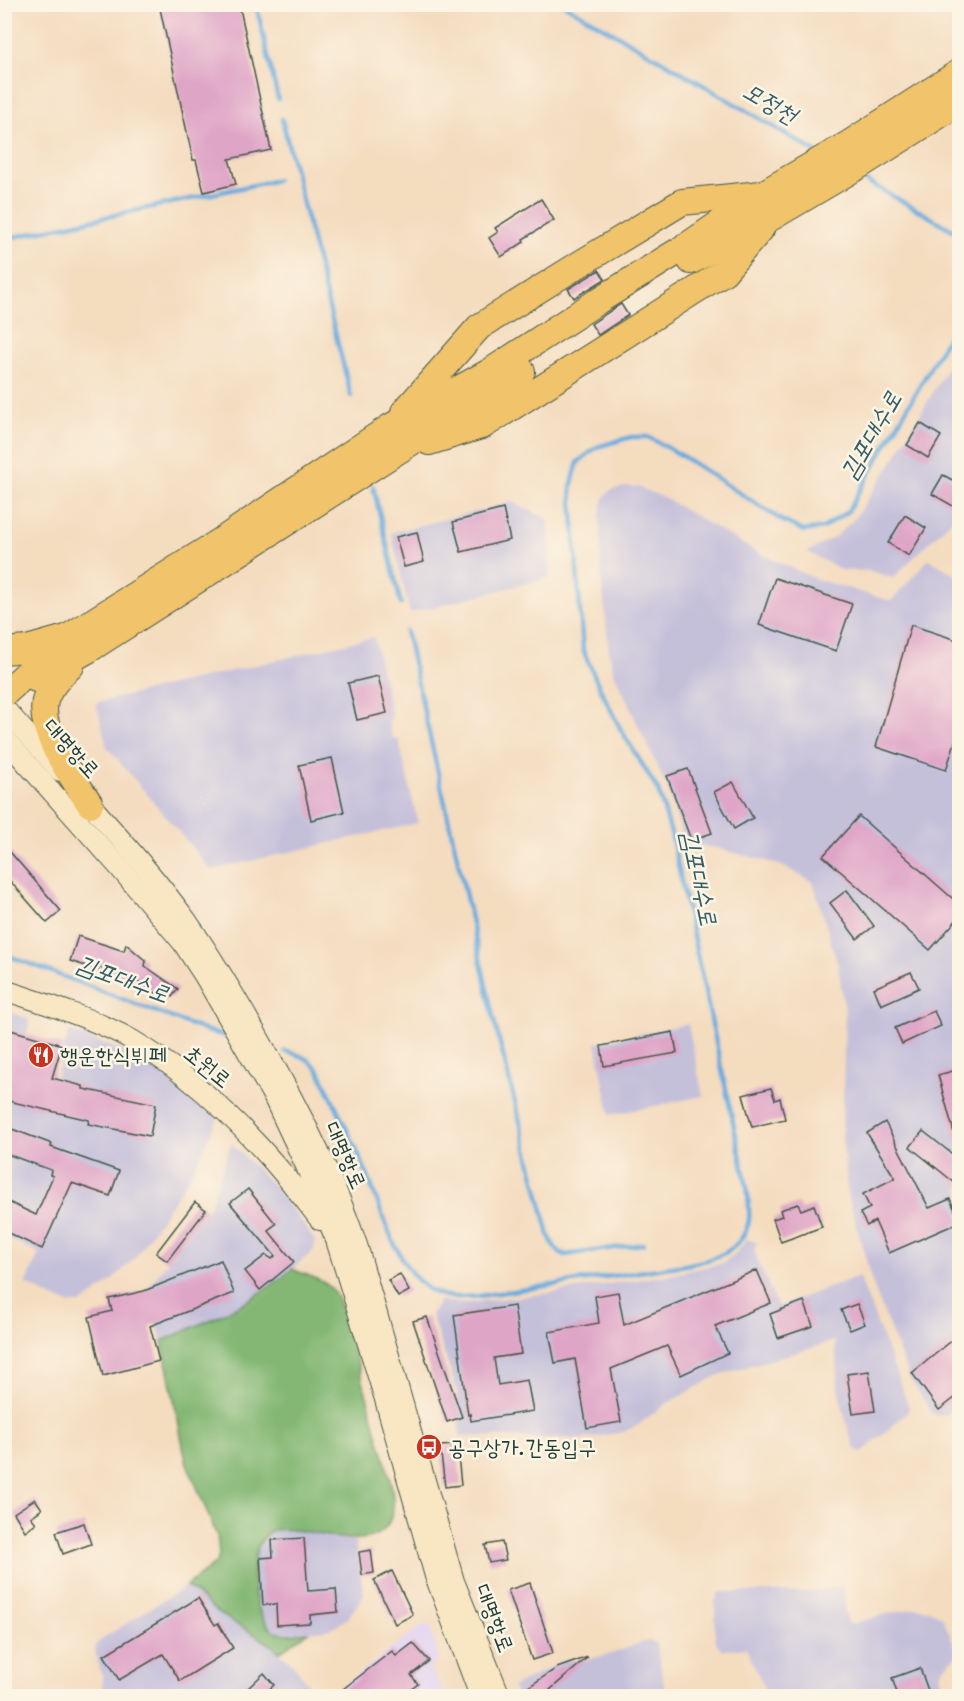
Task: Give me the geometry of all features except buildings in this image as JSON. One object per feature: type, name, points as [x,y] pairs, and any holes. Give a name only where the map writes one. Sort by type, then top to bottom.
[{"type":"highway","points":[[4,695],[65,639],[222,540],[390,427],[491,371],[598,300],[688,245],[771,199],[850,143],[960,72]]},
{"type":"highway","points":[[390,427],[479,327],[682,202],[771,199],[809,195],[960,102]]},
{"type":"highway","points":[[4,695],[88,650],[400,451],[484,426],[724,272],[771,199]]},
{"type":"highway","points":[[4,651],[27,649],[65,639]]},
{"type":"highway","points":[[88,650],[59,677],[46,696],[45,723],[54,748],[90,804]]},
{"type":"main road","name":"대명항로","points":[[4,708],[137,858],[187,921],[229,985],[293,1098],[347,1216],[454,1581],[500,1696]]},
{"type":"main road","name":"대명항로","points":[[4,738],[183,943],[273,1096],[305,1164],[336,1240],[384,1396],[435,1576],[480,1696]]},
{"type":"main road","points":[[4,762],[41,780]]},
{"type":"main road","name":"초원로","points":[[4,990],[104,1027],[131,1040],[181,1073],[204,1092],[279,1170],[301,1194],[336,1240]]},
{"type":"main road","points":[[279,1170],[289,1173],[296,1172],[305,1164]]},
{"type":"shaded area","points":[[959,347],[959,513],[893,578],[870,571],[841,570],[808,552],[836,536],[855,518],[895,458]]},
{"type":"shaded area","points":[[629,486],[638,487],[663,497],[760,554],[816,579],[891,601],[929,559],[959,577],[960,1402],[946,1414],[938,1416],[932,1413],[909,1377],[874,1288],[848,1196],[842,1136],[845,1012],[838,965],[813,882],[780,865],[717,848],[685,843],[667,787],[614,673],[609,652],[601,571],[600,514],[604,497],[611,490]]},
{"type":"shaded area","points":[[512,502],[548,519],[551,573],[548,578],[410,613],[391,533]]},
{"type":"shaded area","points":[[374,637],[392,717],[388,723],[392,737],[399,741],[418,823],[211,870],[107,747],[96,703]]},
{"type":"shaded area","points":[[4,1010],[29,1019],[29,1027],[17,1067],[56,1078],[69,1031],[129,1053],[173,1077],[218,1118],[192,1173],[133,1260],[108,1284],[81,1304],[70,1304],[53,1298],[26,1284],[39,1253],[5,1237]]},
{"type":"shaded area","points":[[688,1024],[703,1096],[610,1115],[596,1043]]},
{"type":"shaded area","points":[[231,1143],[273,1185],[303,1223],[315,1241],[314,1250],[270,1289],[240,1307],[162,1341],[146,1290],[210,1206]]},
{"type":"shaded area","points":[[747,1239],[757,1242],[754,1251],[778,1307],[859,1276],[909,1407],[907,1413],[867,1448],[861,1452],[855,1449],[849,1433],[838,1388],[835,1341],[719,1375],[666,1404],[638,1425],[623,1432],[585,1439],[460,1436],[457,1391],[431,1315],[440,1300],[460,1304],[669,1275],[723,1263],[735,1254]]},
{"type":"shaded area","points":[[281,1529],[311,1531],[355,1541],[364,1595],[347,1619],[327,1630],[309,1632],[281,1634],[267,1625],[255,1594],[254,1559],[258,1546],[265,1537],[272,1531]]},
{"type":"shaded area","points":[[186,1586],[198,1593],[218,1612],[267,1641],[292,1663],[316,1694],[313,1696],[103,1696],[102,1675],[95,1652],[96,1644]]},
{"type":"shaded area","points":[[843,1587],[849,1625],[885,1614],[918,1608],[927,1609],[942,1616],[957,1651],[956,1657],[941,1671],[942,1689],[949,1696],[768,1696],[746,1648],[722,1650],[717,1644],[715,1601],[719,1592],[803,1592]]},
{"type":"shaded area","points":[[422,1625],[430,1625],[439,1659],[430,1668],[446,1696],[330,1696]]},
{"type":"shaded area","points":[[648,1640],[656,1643],[666,1696],[517,1696],[512,1687],[566,1660],[586,1660],[614,1653]]},
{"type":"green space","points":[[292,1269],[323,1282],[336,1295],[388,1470],[393,1506],[390,1520],[383,1531],[373,1537],[347,1539],[276,1529],[262,1539],[257,1551],[253,1580],[259,1610],[265,1622],[273,1630],[281,1633],[309,1632],[279,1652],[219,1613],[186,1586],[216,1563],[219,1555],[217,1536],[186,1461],[162,1341],[246,1302],[277,1282]]},
{"type":"waterway","points":[[256,4],[278,99]]},
{"type":"waterway","name":"모정천","points":[[563,4],[816,152]]},
{"type":"waterway","points":[[282,119],[351,396]]},
{"type":"waterway","name":"모정천","points":[[857,176],[960,234]]},
{"type":"waterway","points":[[4,239],[277,180]]},
{"type":"waterway","name":"김포대수로","points":[[285,1051],[304,1058],[319,1071],[359,1155],[403,1261],[423,1285],[436,1293],[457,1297],[479,1296],[685,1265],[725,1253],[740,1240],[749,1220],[747,1187],[671,833],[658,790],[621,730],[583,650],[571,487],[578,462],[597,447],[631,437],[648,437],[679,454],[783,521],[804,531],[823,528],[848,511],[960,316]]},
{"type":"waterway","points":[[373,486],[401,604]]},
{"type":"waterway","points":[[406,631],[493,1016],[549,1235],[555,1247],[565,1255],[643,1244]]},
{"type":"waterway","name":"김포대수로","points":[[4,954],[204,1030],[229,1037]]},
{"type":"place","name":"행운한식뷔페","points":[[41,1055]]},
{"type":"place","name":"공구상가.간동입구","points":[[429,1447]]}]
